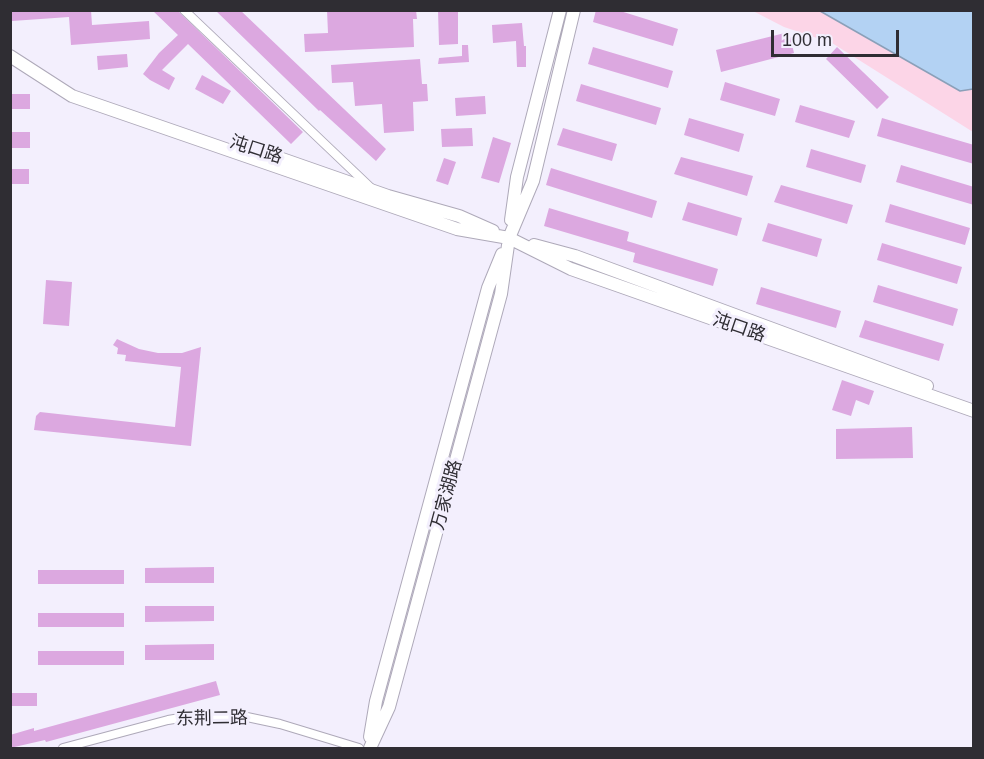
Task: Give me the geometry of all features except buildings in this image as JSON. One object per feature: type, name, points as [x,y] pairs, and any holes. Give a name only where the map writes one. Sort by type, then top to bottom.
[{"type":"main road","name":"万家湖路","points":[[509,238],[517,177],[560,10]]},
{"type":"main road","name":"万家湖路","points":[[369,748],[376,700],[488,288],[533,181],[574,10]]},
{"type":"main road","name":"沌口路","points":[[10,47],[75,89],[369,193],[457,229],[509,238],[575,256],[974,403]]},
{"type":"main road","name":"沌口路","points":[[10,56],[72,96],[369,193]]},
{"type":"main road","name":"沌口路","points":[[509,238],[572,269],[974,411]]},
{"type":"street","points":[[184,10],[369,193]]},
{"type":"street","name":"东荆二路","points":[[63,748],[168,720],[219,716],[247,717],[280,724],[359,748]]},
{"type":"shaded area","points":[[753,11],[973,11],[973,132],[832,43],[784,27]]},
{"type":"water","points":[[820,11],[973,11],[973,89],[960,91]]}]
